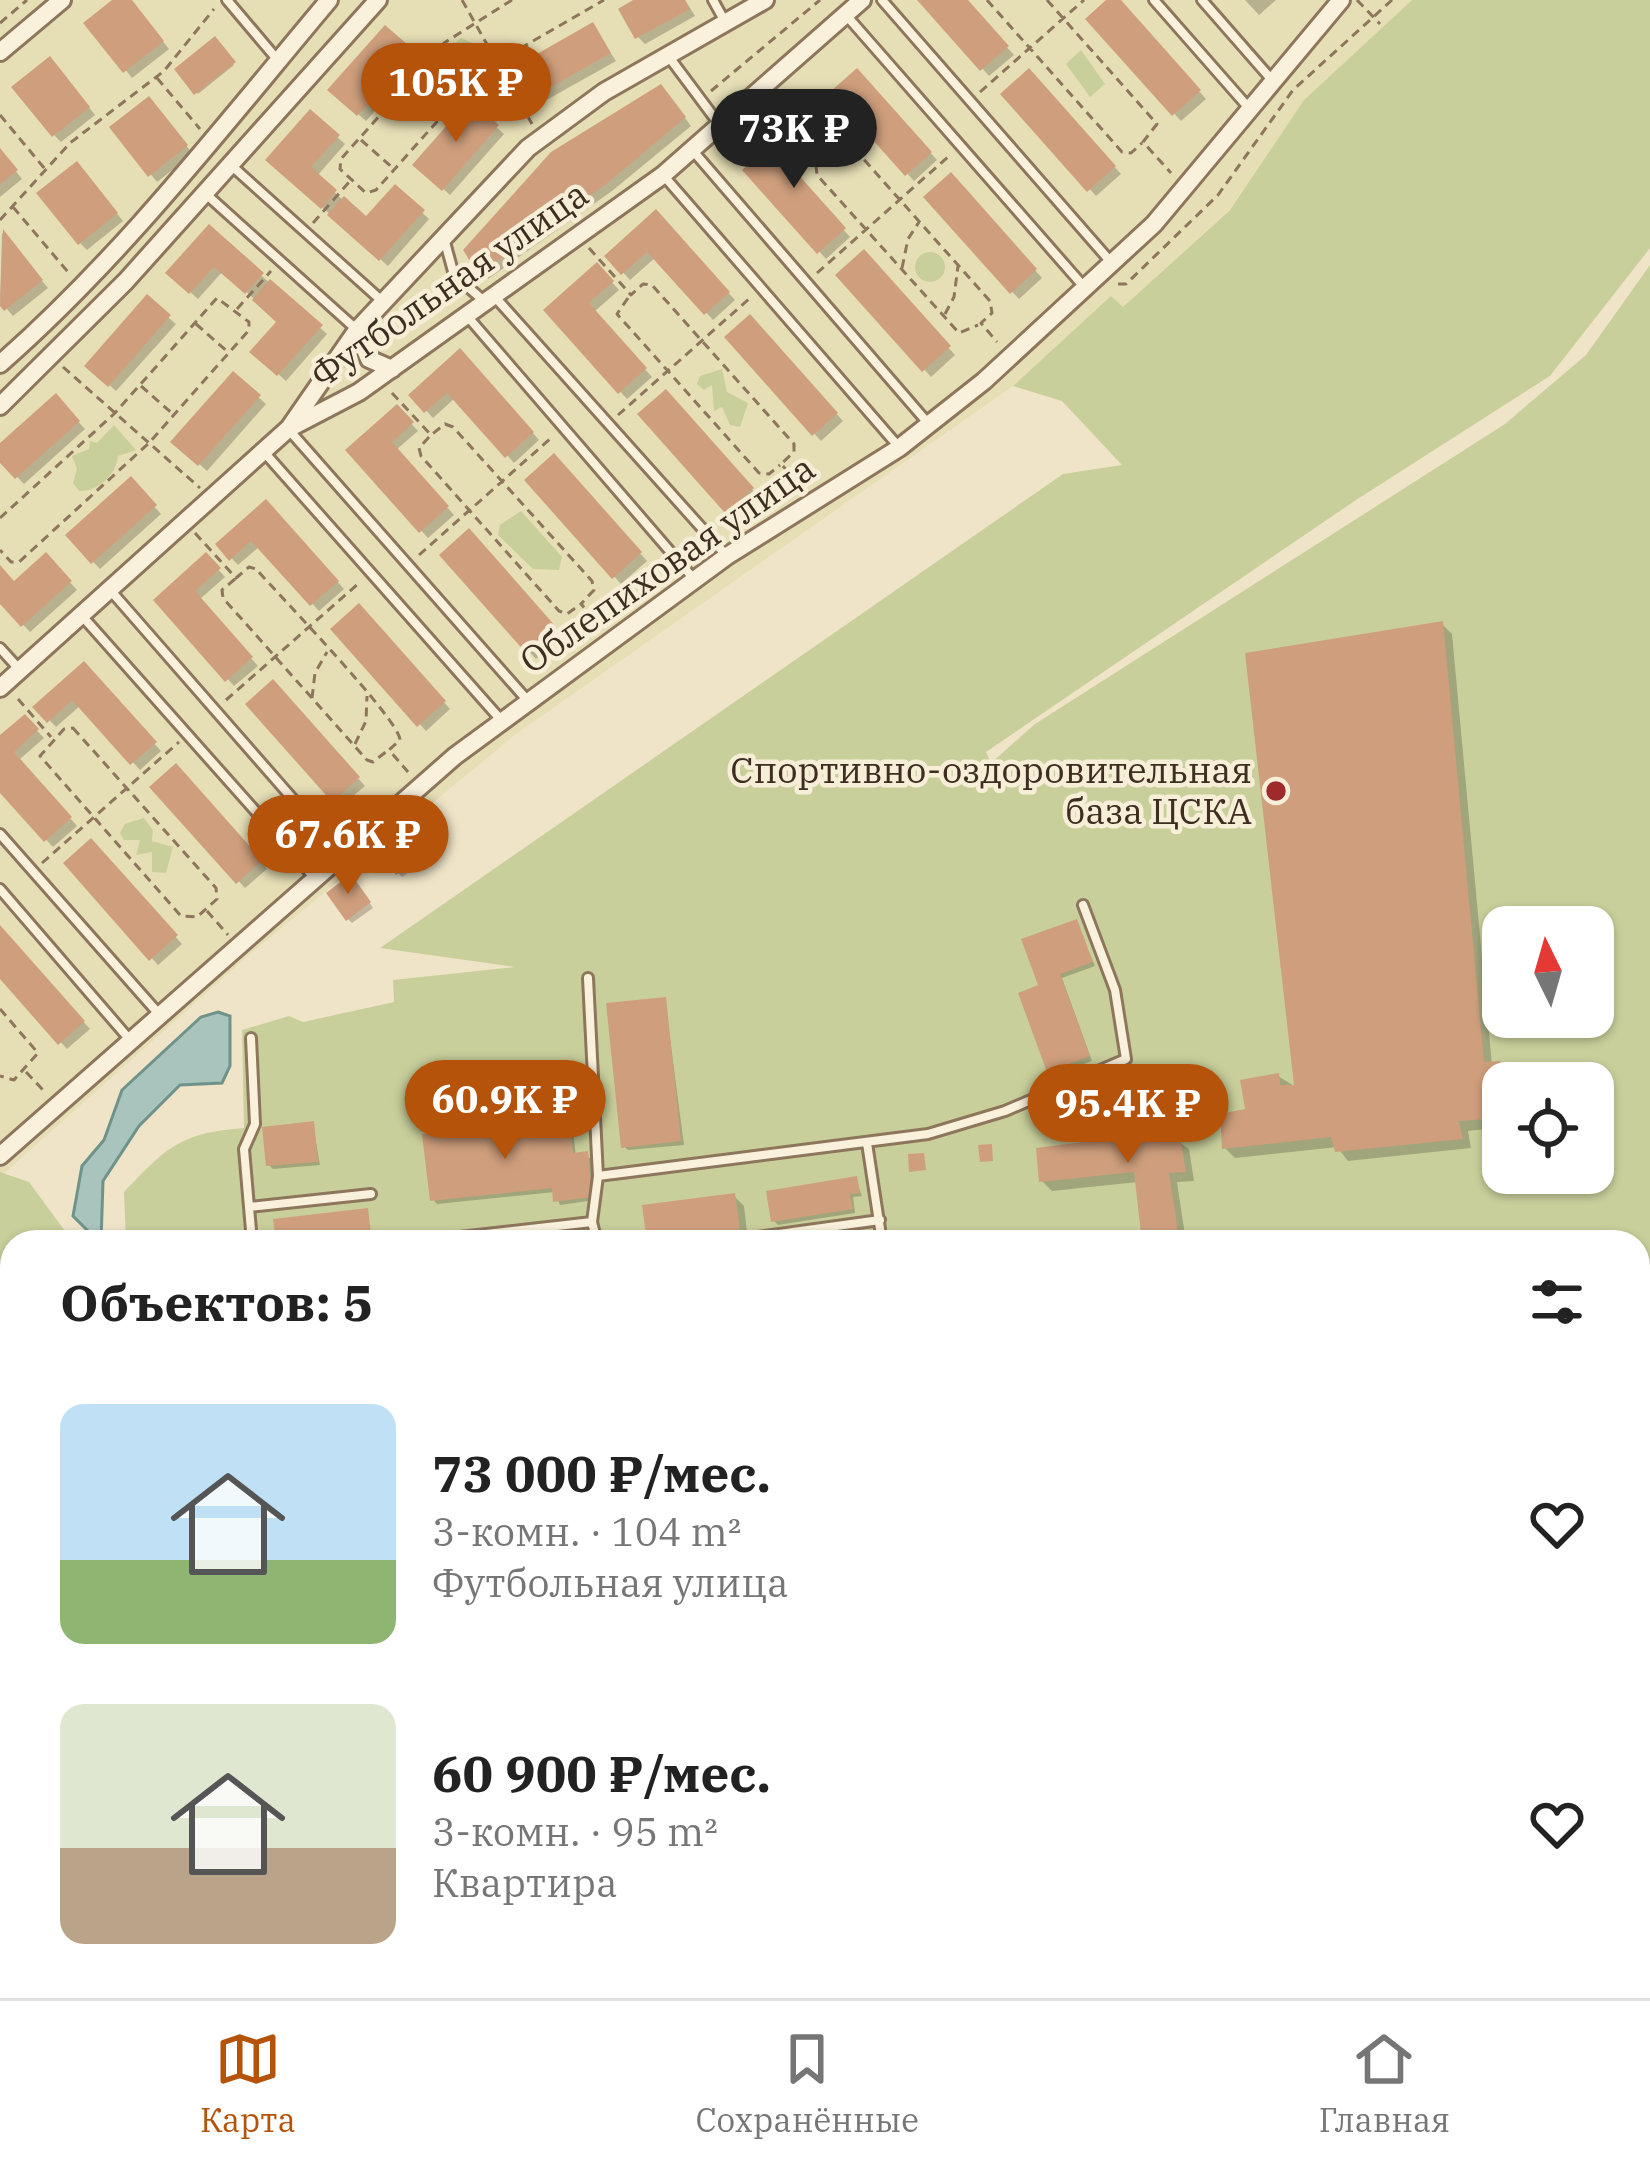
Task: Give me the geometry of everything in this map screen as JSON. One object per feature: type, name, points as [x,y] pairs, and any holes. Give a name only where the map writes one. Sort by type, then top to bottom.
[{"type":"street","points":[[0,364],[81,287],[213,145],[329,0]]},
{"type":"street","points":[[0,406],[46,364],[206,194],[378,0]]},
{"type":"street","name":"Футбольная улица","points":[[2,687],[288,429],[386,373],[663,175],[767,84],[843,7],[862,0]]},
{"type":"street","name":"Облепиховая улица","points":[[0,1156],[313,876],[528,700],[727,556],[930,426],[1109,267],[1186,190],[1341,0]]},
{"type":"street","name":"Футбольная улица","points":[[288,429],[357,330],[540,138],[604,92],[761,1]]},
{"type":"street","points":[[0,52],[49,4]]},
{"type":"street","points":[[357,330],[367,357],[386,373]]},
{"type":"lane","points":[[226,0],[278,61]]},
{"type":"lane","points":[[713,0],[726,24]]},
{"type":"lane","points":[[882,0],[1109,267]]},
{"type":"lane","points":[[1154,0],[1252,112]]},
{"type":"lane","points":[[1202,0],[1275,83]]},
{"type":"lane","points":[[843,7],[1085,288]]},
{"type":"lane","points":[[669,57],[720,126]]},
{"type":"lane","points":[[693,151],[930,426]]},
{"type":"lane","points":[[230,164],[383,302]]},
{"type":"lane","points":[[663,175],[899,448]]},
{"type":"lane","points":[[206,194],[357,330]]},
{"type":"lane","points":[[445,235],[448,263],[458,281],[490,299],[727,556]]},
{"type":"lane","points":[[466,316],[695,580]]},
{"type":"lane","points":[[19,348],[46,364]]},
{"type":"lane","points":[[288,429],[528,700]]},
{"type":"lane","points":[[263,451],[502,722]]},
{"type":"lane","points":[[111,591],[340,853]]},
{"type":"lane","points":[[83,616],[313,876]]},
{"type":"lane","points":[[0,648],[20,671]]},
{"type":"lane","points":[[0,834],[159,1014]]},
{"type":"lane","points":[[0,889],[130,1040]]},
{"type":"lane","points":[[598,1175],[928,1134],[1005,1111],[1126,1059],[1115,990],[1083,904]]},
{"type":"lane","points":[[588,978],[598,1175],[594,1230]]},
{"type":"lane","points":[[251,1038],[255,1124],[244,1149],[251,1230]]},
{"type":"lane","points":[[444,1101],[593,1086]]},
{"type":"lane","points":[[868,1143],[881,1230]]},
{"type":"lane","points":[[249,1207],[371,1195]]},
{"type":"lane","points":[[816,1230],[880,1220]]},
{"type":"lane","points":[[535,1230],[592,1222]]},
{"type":"path","points":[[0,22],[27,0]]},
{"type":"path","points":[[462,0],[540,138]]},
{"type":"path","points":[[512,0],[444,43],[339,162],[351,180],[373,193],[473,79],[604,0]]},
{"type":"path","points":[[700,100],[820,0]]},
{"type":"path","points":[[987,0],[1122,152],[1131,153],[1157,124],[1047,0]]},
{"type":"path","points":[[970,101],[1084,0]]},
{"type":"path","points":[[1357,0],[1380,24]]},
{"type":"path","points":[[1109,267],[1123,286],[1141,270],[1218,195],[1293,90],[1392,0]]},
{"type":"path","points":[[0,220],[83,132],[157,78],[209,13]]},
{"type":"path","points":[[157,78],[213,145]]},
{"type":"path","points":[[767,84],[829,153]]},
{"type":"path","points":[[0,115],[46,170]]},
{"type":"path","points":[[359,139],[394,170]]},
{"type":"path","points":[[848,142],[900,200],[992,304],[992,313],[963,334],[818,175],[816,166],[848,142]]},
{"type":"path","points":[[1143,142],[1186,190]]},
{"type":"path","points":[[806,282],[960,146]]},
{"type":"path","points":[[305,232],[351,180]]},
{"type":"path","points":[[14,207],[81,287]]},
{"type":"path","points":[[902,270],[908,239],[920,222]]},
{"type":"path","points":[[579,237],[631,295]]},
{"type":"path","points":[[236,310],[280,260]]},
{"type":"path","points":[[944,316],[954,297],[958,264]]},
{"type":"path","points":[[367,357],[458,281]]},
{"type":"path","points":[[643,284],[652,285],[702,340],[794,444],[794,452],[769,474],[759,473],[617,314],[643,284]]},
{"type":"path","points":[[608,423],[761,288]]},
{"type":"path","points":[[0,518],[115,413],[217,298],[251,328],[149,443],[19,562],[11,562],[0,550]]},
{"type":"path","points":[[195,323],[229,353]]},
{"type":"path","points":[[981,323],[1010,356]]},
{"type":"path","points":[[46,364],[115,413],[212,499]]},
{"type":"path","points":[[386,373],[430,435]]},
{"type":"path","points":[[140,385],[174,415]]},
{"type":"path","points":[[445,424],[453,427],[592,581],[594,590],[581,604],[562,614],[469,510],[421,456],[419,448],[430,435],[445,424]]},
{"type":"path","points":[[408,565],[563,427]]},
{"type":"path","points":[[781,464],[813,500]]},
{"type":"path","points":[[186,522],[236,578]]},
{"type":"path","points":[[249,567],[256,569],[401,733],[389,750],[370,762],[275,657],[223,598],[222,590],[236,578],[249,567]]},
{"type":"path","points":[[215,710],[371,573]]},
{"type":"path","points":[[581,604],[612,639]]},
{"type":"path","points":[[312,698],[315,673],[328,650]]},
{"type":"path","points":[[2,687],[53,739]]},
{"type":"path","points":[[354,745],[366,721],[367,694]]},
{"type":"path","points":[[73,728],[127,787],[216,888],[217,899],[206,910],[185,920],[40,756],[53,739],[73,728]]},
{"type":"path","points":[[32,871],[188,734]]},
{"type":"path","points":[[389,750],[420,785]]},
{"type":"path","points":[[206,910],[236,944]]},
{"type":"path","points":[[0,1009],[37,1050],[36,1060],[25,1070],[9,1081],[0,1076]]},
{"type":"path","points":[[25,1070],[56,1105]]},
{"type":"shaded area","points":[[0,0],[1412,0],[1304,100],[1230,209],[1122,308],[1111,297],[1013,386],[516,734],[249,955],[0,1177]]},
{"type":"green space","name":"Спортивно-оздоровительная база ЦСКА","points":[[1412,0],[1650,0],[1650,248],[1550,376],[1356,500],[986,752],[991,763],[1035,724],[1505,424],[1586,355],[1650,265],[1650,1230],[126,1230],[124,1192],[152,1164],[189,1139],[244,1128],[242,1030],[289,1016],[303,1022],[394,1002],[393,980],[515,967],[380,948],[1063,474],[1122,465],[1062,401],[1013,386],[1111,296],[1123,307],[1230,210],[1304,100]]},
{"type":"green space","points":[[461,38],[475,44],[477,65],[448,97],[422,93],[420,75]]},
{"type":"green space","points":[[1081,50],[1105,84],[1090,97],[1066,64]]},
{"type":"green space","points":[[930,252],[941,256],[945,267],[941,278],[930,282],[919,278],[915,267],[919,256]]},
{"type":"green space","points":[[722,369],[727,392],[748,403],[740,427],[730,425],[722,407],[714,411],[712,385],[704,390],[697,384],[700,376]]},
{"type":"green space","points":[[114,425],[136,450],[118,456],[114,470],[99,486],[79,491],[73,483],[77,469],[72,456],[89,449],[90,441],[97,443]]},
{"type":"green space","points":[[521,511],[562,557],[559,570],[533,569],[498,535],[500,525]]},
{"type":"green space","points":[[144,818],[153,830],[152,841],[173,847],[166,873],[152,872],[152,852],[136,855],[140,840],[124,840],[120,833],[125,824]]},
{"type":"green space","points":[[0,1172],[29,1182],[64,1230],[0,1230]]},
{"type":"water","points":[[218,1012],[230,1016],[230,1066],[222,1083],[180,1085],[139,1126],[103,1181],[101,1230],[87,1230],[73,1216],[82,1166],[104,1140],[122,1090],[201,1017]]},
{"type":"building","points":[[112,0],[132,0],[164,41],[123,73],[83,23]]},
{"type":"building","points":[[633,0],[685,0],[690,9],[635,39],[618,9]]},
{"type":"building","points":[[917,0],[968,0],[1009,46],[980,71]]},
{"type":"building","points":[[1106,0],[1121,0],[1201,90],[1172,116],[1085,19]]},
{"type":"building","points":[[593,22],[611,53],[533,97],[516,66]]},
{"type":"building","points":[[385,25],[415,51],[357,116],[327,90]]},
{"type":"building","points":[[215,36],[236,62],[194,95],[174,69]]},
{"type":"building","points":[[50,56],[90,107],[52,137],[11,87]]},
{"type":"building","points":[[857,68],[932,152],[905,176],[846,110],[820,133],[804,115]]},
{"type":"building","points":[[1029,68],[1116,166],[1087,192],[1000,94]]},
{"type":"building","points":[[661,84],[686,117],[605,185],[478,274],[463,250],[551,152]]},
{"type":"building","points":[[149,96],[188,145],[148,177],[109,127]]},
{"type":"building","points":[[470,99],[499,125],[442,191],[412,165]]},
{"type":"building","points":[[310,109],[340,135],[311,167],[337,190],[321,209],[265,160]]},
{"type":"building","points":[[796,123],[811,141],[787,162],[846,228],[817,254],[742,170]]},
{"type":"building","points":[[0,148],[18,170],[0,184]]},
{"type":"building","points":[[77,161],[118,213],[78,245],[36,193]]},
{"type":"building","points":[[951,172],[1037,269],[1010,294],[923,197]]},
{"type":"building","points":[[395,184],[425,210],[379,261],[327,215],[344,196],[366,216]]},
{"type":"building","points":[[656,209],[730,292],[704,315],[647,252],[621,275],[604,256]]},
{"type":"building","points":[[209,224],[264,273],[245,294],[214,267],[189,294],[165,273]]},
{"type":"building","points":[[3,229],[43,280],[4,311],[0,306]]},
{"type":"building","points":[[864,249],[951,346],[922,372],[835,275]]},
{"type":"building","points":[[597,262],[614,281],[589,303],[647,368],[618,394],[543,310]]},
{"type":"building","points":[[270,279],[323,325],[277,376],[249,352],[276,322],[252,300]]},
{"type":"building","points":[[147,294],[171,315],[108,387],[84,366]]},
{"type":"building","points":[[750,314],[838,413],[812,436],[724,337]]},
{"type":"building","points":[[460,348],[534,432],[505,458],[447,393],[424,413],[408,395]]},
{"type":"building","points":[[233,371],[261,395],[198,466],[170,442]]},
{"type":"building","points":[[666,389],[754,488],[725,513],[637,414]]},
{"type":"building","points":[[56,393],[80,421],[15,479],[0,463],[0,443]]},
{"type":"building","points":[[397,404],[414,422],[392,442],[449,506],[419,533],[345,450]]},
{"type":"building","points":[[554,453],[642,552],[612,579],[524,480]]},
{"type":"building","points":[[131,476],[157,505],[91,564],[65,535]]},
{"type":"building","points":[[266,499],[339,581],[310,606],[251,541],[229,561],[215,544]]},
{"type":"building","points":[[469,528],[557,628],[527,654],[439,555]]},
{"type":"building","points":[[46,552],[72,581],[21,627],[0,604],[0,565],[14,581]]},
{"type":"building","points":[[206,552],[221,568],[195,591],[253,657],[225,682],[153,600]]},
{"type":"building","points":[[359,603],[446,701],[417,727],[330,629]]},
{"type":"building","points":[[1443,621],[1484,1062],[1482,1119],[1459,1121],[1463,1139],[1335,1152],[1331,1137],[1222,1149],[1220,1114],[1245,1109],[1240,1080],[1279,1073],[1280,1085],[1294,1085],[1245,653]]},
{"type":"building","points":[[84,661],[157,742],[130,765],[72,700],[47,723],[32,707]]},
{"type":"building","points":[[273,679],[360,777],[332,802],[245,704]]},
{"type":"building","points":[[25,714],[39,729],[14,752],[72,817],[44,842],[0,793],[0,735]]},
{"type":"building","points":[[176,763],[262,860],[236,884],[149,787]]},
{"type":"building","points":[[91,838],[178,935],[149,961],[63,863]]},
{"type":"building","points":[[406,842],[418,860],[396,875],[384,857]]},
{"type":"building","points":[[351,874],[371,902],[346,921],[326,893]]},
{"type":"building","points":[[1077,919],[1093,962],[1060,974],[1090,1056],[1047,1072],[1018,993],[1038,985],[1021,939]]},
{"type":"building","points":[[0,925],[85,1021],[58,1045],[0,979]]},
{"type":"building","points":[[666,997],[681,1141],[621,1148],[606,1003]]},
{"type":"building","points":[[1164,1103],[1169,1138],[1180,1136],[1186,1172],[1169,1173],[1178,1230],[1141,1230],[1134,1172],[1039,1182],[1036,1148],[1129,1136],[1126,1107]]},
{"type":"building","points":[[532,1120],[535,1135],[570,1125],[573,1153],[588,1151],[592,1197],[553,1202],[552,1188],[430,1201],[422,1134]]},
{"type":"building","points":[[314,1121],[318,1162],[266,1166],[262,1127]]},
{"type":"building","points":[[992,1144],[993,1161],[980,1162],[978,1145]]},
{"type":"building","points":[[924,1153],[926,1170],[909,1172],[908,1154]]},
{"type":"building","points":[[857,1176],[860,1193],[850,1194],[853,1209],[771,1222],[766,1191]]},
{"type":"building","points":[[735,1193],[740,1230],[645,1230],[642,1205]]},
{"type":"building","points":[[368,1208],[371,1230],[274,1230],[273,1219]]},
{"type":"place","name":"Спортивно-оздоровительная база ЦСКА","points":[[1276,791]]}]
